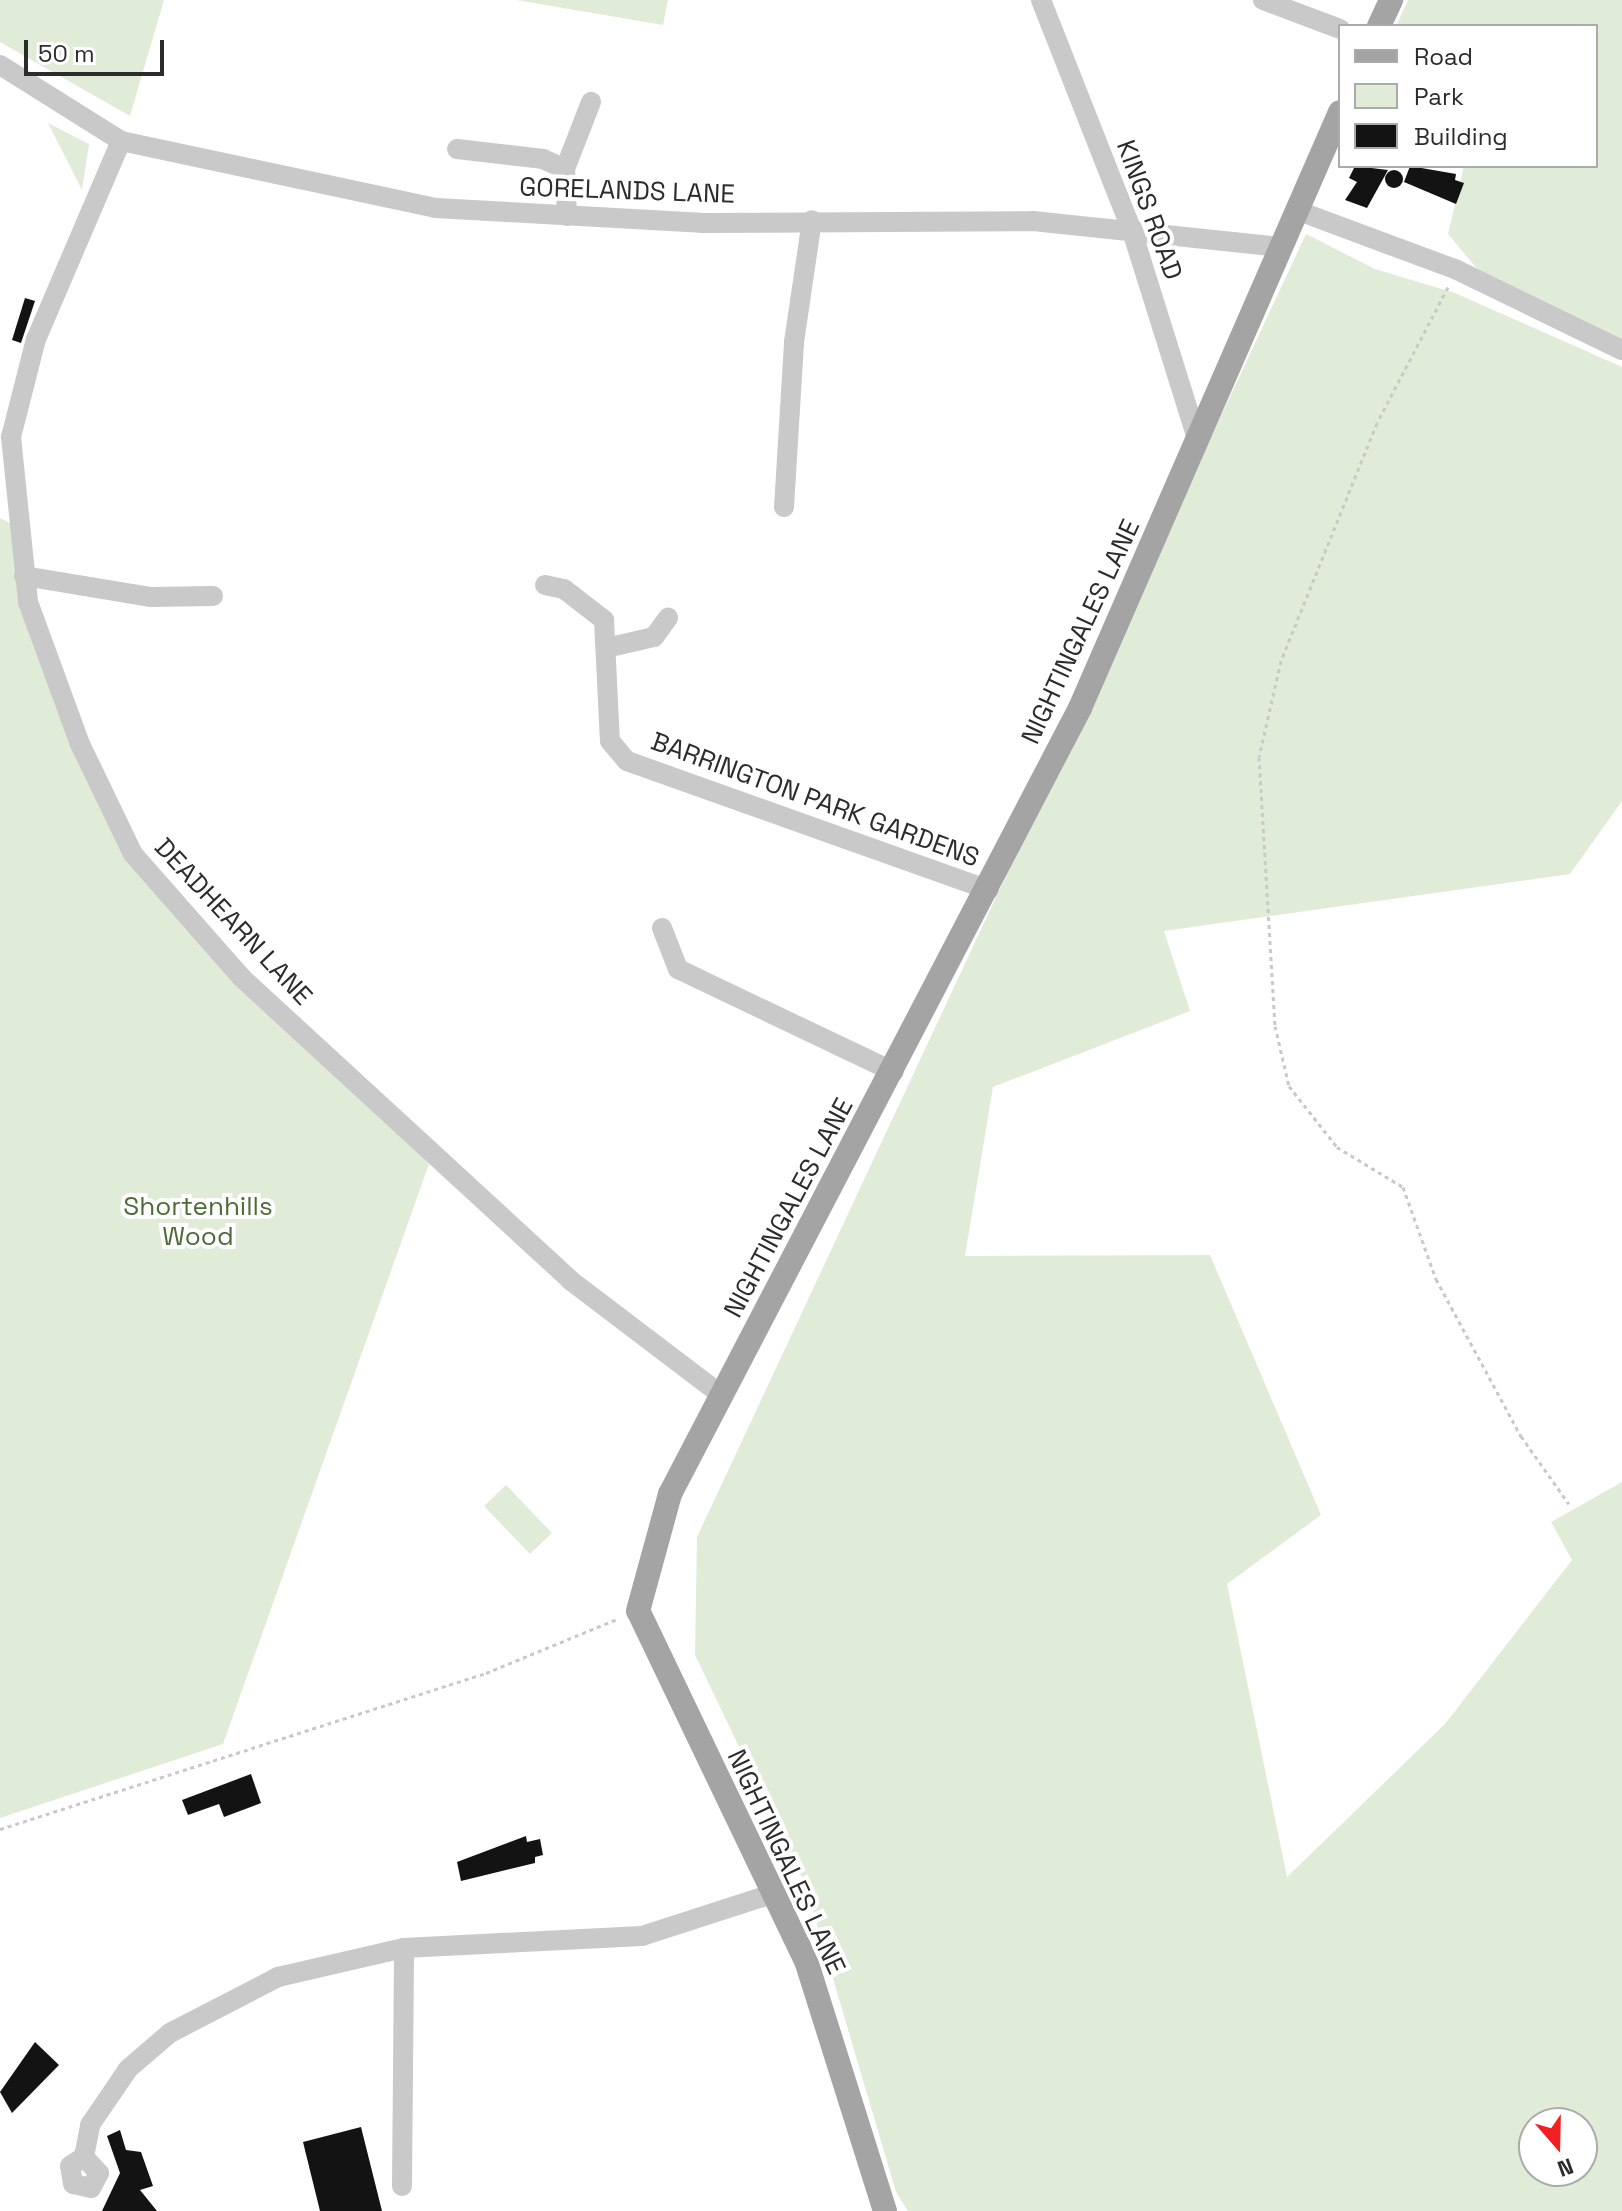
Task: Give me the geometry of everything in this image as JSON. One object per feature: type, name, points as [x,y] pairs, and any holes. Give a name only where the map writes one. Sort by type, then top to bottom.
[{"type":"main road","points":[[1380,24],[1391,0]]},
{"type":"main road","name":"NIGHTINGALES LANE","points":[[885,2211],[806,1961],[638,1611],[670,1494],[720,1394],[989,890],[1080,708],[1338,116]]},
{"type":"street","name":"KINGS ROAD","points":[[1041,0],[1132,231],[1198,442]]},
{"type":"street","points":[[1263,0],[1338,28]]},
{"type":"street","name":"GORELANDS LANE","points":[[0,65],[121,141],[436,208],[701,223],[1033,221],[1279,247]]},
{"type":"street","points":[[567,216],[565,169],[591,102]]},
{"type":"street","name":"DEADHEARN LANE","points":[[121,141],[36,339],[11,437],[28,602],[80,744],[133,854],[242,978],[570,1280],[720,1394]]},
{"type":"street","points":[[457,149],[543,159],[565,169]]},
{"type":"street","points":[[1296,210],[1457,270],[1622,350]]},
{"type":"street","points":[[784,507],[792,356],[812,220]]},
{"type":"street","points":[[24,576],[151,597],[213,596]]},
{"type":"street","name":"BARRINGTON PARK GARDENS","points":[[545,585],[571,593],[604,620],[610,741],[627,761],[989,890]]},
{"type":"street","points":[[606,648],[654,637],[668,618]]},
{"type":"street","points":[[662,928],[678,969],[894,1072]]},
{"type":"street","points":[[84,2157],[90,2125],[104,2099],[170,2033],[278,1977],[404,1948],[642,1936],[772,1894]]},
{"type":"street","points":[[402,2186],[404,1948]]},
{"type":"path","points":[[1457,270],[1377,423],[1281,661],[1259,757],[1275,1026],[1289,1086],[1327,1135],[1403,1187],[1436,1279],[1521,1436],[1569,1504]]},
{"type":"path","points":[[0,1829],[486,1673],[638,1611]]},
{"type":"green space","points":[[0,0],[164,0],[130,116],[0,42]]},
{"type":"green space","points":[[516,0],[668,0],[663,25]]},
{"type":"green space","points":[[1408,0],[1622,0],[1622,340],[1479,271],[1448,234],[1464,168],[1598,168],[1598,24],[1397,24]]},
{"type":"green space","points":[[48,123],[89,144],[82,190]]},
{"type":"green space","points":[[1306,234],[1375,269],[1455,293],[1622,367],[1622,801],[1570,874],[1164,931],[1190,1011],[993,1087],[965,1256],[1210,1255],[1321,1515],[1227,1584],[1287,1877],[1445,1724],[1572,1560],[1551,1522],[1622,1482],[1622,2211],[908,2211],[896,2192],[805,1884],[695,1655],[697,1537]]},
{"type":"green space","name":"Shortenhills Wood","points":[[0,518],[12,524],[20,606],[125,853],[429,1164],[223,1744],[0,1818]]},
{"type":"green space","points":[[506,1485],[552,1533],[530,1554],[484,1506]]},
{"type":"building","points":[[1354,168],[1388,170],[1367,208],[1345,200],[1357,182],[1349,178]]},
{"type":"building","points":[[1409,168],[1422,168],[1456,174],[1455,180],[1464,183],[1456,204],[1404,182]]},
{"type":"building","points":[[1390,170],[1398,170],[1403,179],[1401,186],[1390,188],[1385,183],[1385,175]]},
{"type":"building","points":[[25,298],[35,301],[21,343],[12,340]]},
{"type":"building","points":[[251,1774],[261,1803],[224,1817],[219,1804],[188,1815],[182,1800]]},
{"type":"building","points":[[526,1836],[527,1842],[540,1839],[543,1855],[535,1857],[535,1863],[461,1881],[457,1862]]},
{"type":"building","points":[[35,2042],[59,2065],[12,2113],[0,2092]]},
{"type":"building","points":[[361,2127],[382,2211],[320,2211],[303,2142]]},
{"type":"building","points":[[120,2130],[126,2150],[141,2152],[153,2186],[140,2190],[157,2211],[102,2211],[120,2173],[107,2136]]}]
